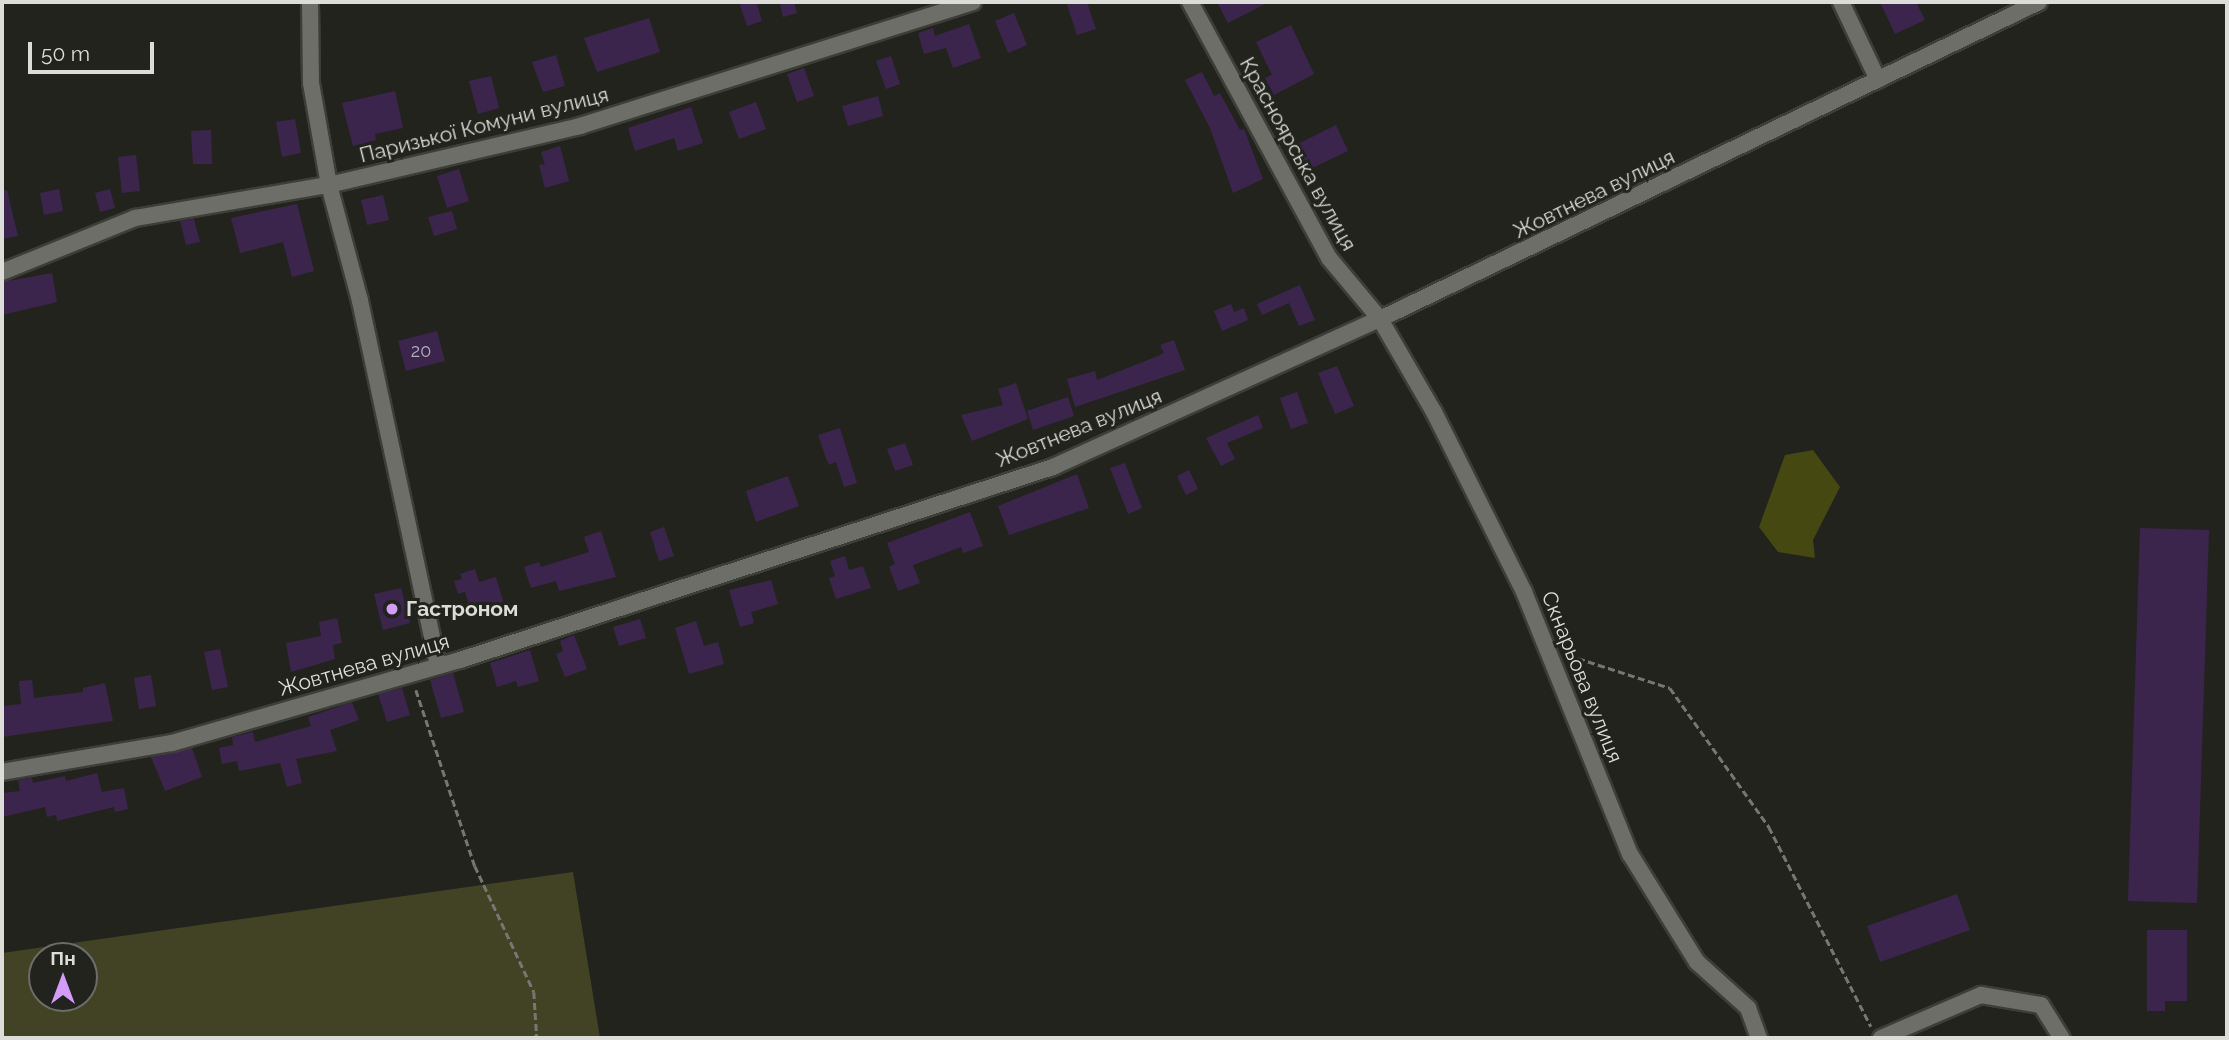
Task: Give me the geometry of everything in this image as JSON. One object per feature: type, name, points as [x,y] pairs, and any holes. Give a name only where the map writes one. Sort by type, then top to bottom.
[{"type":"street","points":[[310,2],[311,83],[329,185],[360,300],[438,666]]},
{"type":"street","name":"Паризької Комуни вулиця","points":[[2,272],[135,218],[329,185],[580,126],[973,2]]},
{"type":"street","name":"Красноярська вулиця","points":[[1190,2],[1329,258],[1380,319]]},
{"type":"street","points":[[1841,2],[1878,80]]},
{"type":"street","name":"Жовтнева вулиця","points":[[2,772],[172,743],[438,666],[1052,467],[1380,319],[2039,2]]},
{"type":"street","name":"Скнарьова вулиця","points":[[1380,319],[1440,424],[1548,649],[1630,854],[1697,962],[1748,1008],[1759,1038]]},
{"type":"street","points":[[1879,1038],[1981,995],[2041,1005],[2062,1038]]},
{"type":"path","points":[[1548,649],[1670,688],[1769,827],[1879,1038]]},
{"type":"path","points":[[410,673],[475,866],[534,992],[537,1037],[524,1038]]},
{"type":"green space","points":[[573,872],[600,1038],[2,1038],[2,953],[28,949],[28,1012],[98,1012],[98,942],[80,942]]},
{"type":"shaded area","points":[[1813,450],[1840,487],[1813,540],[1815,558],[1778,552],[1759,527],[1785,455]]},
{"type":"building","points":[[739,2],[756,2],[762,21],[747,26]]},
{"type":"building","points":[[794,2],[797,13],[783,17],[780,4]]},
{"type":"building","points":[[1066,2],[1087,2],[1096,29],[1077,35]]},
{"type":"building","points":[[1217,2],[1269,2],[1228,23]]},
{"type":"building","points":[[1880,2],[1916,2],[1925,20],[1895,34]]},
{"type":"building","points":[[1014,13],[1027,45],[1008,53],[995,21]]},
{"type":"building","points":[[649,18],[660,52],[597,72],[584,38]]},
{"type":"building","points":[[969,24],[981,58],[953,68],[946,48],[924,54],[918,33],[933,28],[935,36]]},
{"type":"building","points":[[1291,25],[1314,74],[1274,95],[1265,78],[1272,75],[1256,42]]},
{"type":"building","points":[[556,55],[565,86],[543,92],[532,62]]},
{"type":"building","points":[[891,56],[900,84],[886,89],[876,61]]},
{"type":"building","points":[[804,68],[814,96],[797,102],[787,74]]},
{"type":"building","points":[[1202,72],[1214,96],[1220,93],[1240,130],[1244,129],[1263,179],[1233,193],[1210,128],[1185,80]]},
{"type":"building","points":[[491,76],[499,108],[478,114],[469,81]]},
{"type":"building","points":[[395,91],[403,128],[375,134],[376,140],[353,146],[342,103]]},
{"type":"building","points":[[878,96],[883,116],[848,126],[842,106]]},
{"type":"building","points":[[756,102],[766,129],[739,139],[729,112]]},
{"type":"building","points":[[691,107],[703,143],[678,151],[674,138],[635,151],[628,128]]},
{"type":"building","points":[[295,119],[301,153],[282,157],[276,122]]},
{"type":"building","points":[[1336,125],[1348,151],[1306,171],[1294,146]]},
{"type":"building","points":[[211,130],[212,164],[193,164],[191,131]]},
{"type":"building","points":[[560,146],[569,181],[545,188],[539,165],[545,164],[541,152]]},
{"type":"building","points":[[136,155],[140,191],[122,193],[118,157]]},
{"type":"building","points":[[459,169],[469,201],[447,208],[437,176]]},
{"type":"building","points":[[59,189],[63,211],[44,215],[40,193]]},
{"type":"building","points":[[110,189],[115,208],[100,212],[95,193]]},
{"type":"building","points":[[7,190],[18,236],[2,239],[2,191]]},
{"type":"building","points":[[383,195],[389,220],[367,225],[361,200]]},
{"type":"building","points":[[297,204],[314,271],[292,277],[283,242],[240,253],[231,218]]},
{"type":"building","points":[[452,211],[457,229],[434,236],[428,217]]},
{"type":"building","points":[[194,219],[200,242],[186,245],[180,221]]},
{"type":"building","points":[[52,273],[57,302],[2,315],[2,282]]},
{"type":"building","points":[[1300,285],[1315,320],[1299,326],[1289,303],[1262,315],[1257,304]]},
{"type":"building","points":[[1231,304],[1234,312],[1244,308],[1248,320],[1222,331],[1214,311]]},
{"type":"building","points":[[437,331],[445,361],[406,371],[398,341]]},
{"type":"building","points":[[1174,340],[1185,370],[1075,407],[1067,379],[1095,371],[1097,380],[1164,353],[1160,345]]},
{"type":"building","points":[[1337,366],[1354,406],[1335,414],[1318,373]]},
{"type":"building","points":[[1016,383],[1028,419],[972,441],[961,415],[1003,405],[998,389]]},
{"type":"building","points":[[1297,392],[1308,423],[1291,429],[1280,398]]},
{"type":"building","points":[[1068,397],[1074,416],[1033,430],[1027,411]]},
{"type":"building","points":[[1258,415],[1263,428],[1227,443],[1235,459],[1221,466],[1206,438]]},
{"type":"building","points":[[840,428],[857,483],[844,487],[836,462],[829,465],[818,435]]},
{"type":"building","points":[[905,443],[913,465],[895,471],[887,449]]},
{"type":"building","points":[[1125,463],[1142,508],[1128,514],[1110,468]]},
{"type":"building","points":[[1189,470],[1198,489],[1186,495],[1177,476]]},
{"type":"building","points":[[1077,474],[1089,508],[1009,535],[998,506]]},
{"type":"building","points":[[788,476],[799,506],[756,522],[746,491]]},
{"type":"building","points":[[970,512],[983,546],[963,553],[961,547],[913,565],[920,583],[898,591],[889,567],[895,564],[887,543]]},
{"type":"building","points":[[664,527],[674,556],[659,561],[650,532]]},
{"type":"building","points":[[2140,528],[2209,530],[2197,903],[2128,901]]},
{"type":"building","points":[[601,531],[616,577],[559,591],[556,581],[531,588],[524,567],[539,562],[541,567],[589,552],[584,537]]},
{"type":"building","points":[[845,556],[849,570],[863,566],[871,588],[836,599],[829,578],[835,576],[830,561]]},
{"type":"building","points":[[475,569],[479,582],[496,577],[504,604],[474,619],[465,592],[458,594],[454,581],[462,579],[460,574]]},
{"type":"building","points":[[771,580],[778,604],[751,612],[754,623],[740,627],[729,590]]},
{"type":"building","name":"Гастроном","points":[[401,588],[410,623],[383,630],[374,594]]},
{"type":"building","points":[[337,618],[342,643],[333,645],[335,659],[291,672],[286,643],[321,636],[319,622]]},
{"type":"building","points":[[640,619],[646,638],[619,646],[613,627]]},
{"type":"building","points":[[696,621],[704,646],[718,642],[724,664],[689,674],[675,628]]},
{"type":"building","points":[[574,635],[587,669],[565,677],[556,654],[563,651],[560,641]]},
{"type":"building","points":[[220,649],[228,687],[212,690],[204,652]]},
{"type":"building","points":[[530,650],[539,681],[518,687],[516,681],[497,687],[490,663]]},
{"type":"building","points":[[453,673],[464,712],[441,718],[430,680]]},
{"type":"building","points":[[151,675],[156,706],[139,709],[134,678]]},
{"type":"building","points":[[32,680],[34,698],[83,692],[83,688],[105,683],[113,721],[2,737],[2,706],[21,704],[19,681]]},
{"type":"building","points":[[402,688],[410,715],[387,722],[378,694]]},
{"type":"building","points":[[352,702],[359,720],[330,730],[337,751],[296,759],[302,783],[287,787],[280,763],[239,771],[237,761],[222,764],[219,748],[233,745],[232,737],[253,732],[255,742],[311,726],[308,717]]},
{"type":"building","points":[[192,748],[202,777],[165,791],[151,757]]},
{"type":"building","points":[[97,773],[102,792],[124,788],[128,809],[115,812],[114,807],[57,821],[56,815],[47,817],[45,807],[2,817],[2,793],[20,791],[18,780],[32,778],[33,783],[65,776],[66,781]]},
{"type":"building","points":[[1957,894],[1970,930],[1880,962],[1867,926]]},
{"type":"building","points":[[2147,930],[2187,930],[2187,1001],[2165,1001],[2165,1011],[2147,1011]]},
{"type":"place","name":"Гастроном","points":[[392,609]]}]
